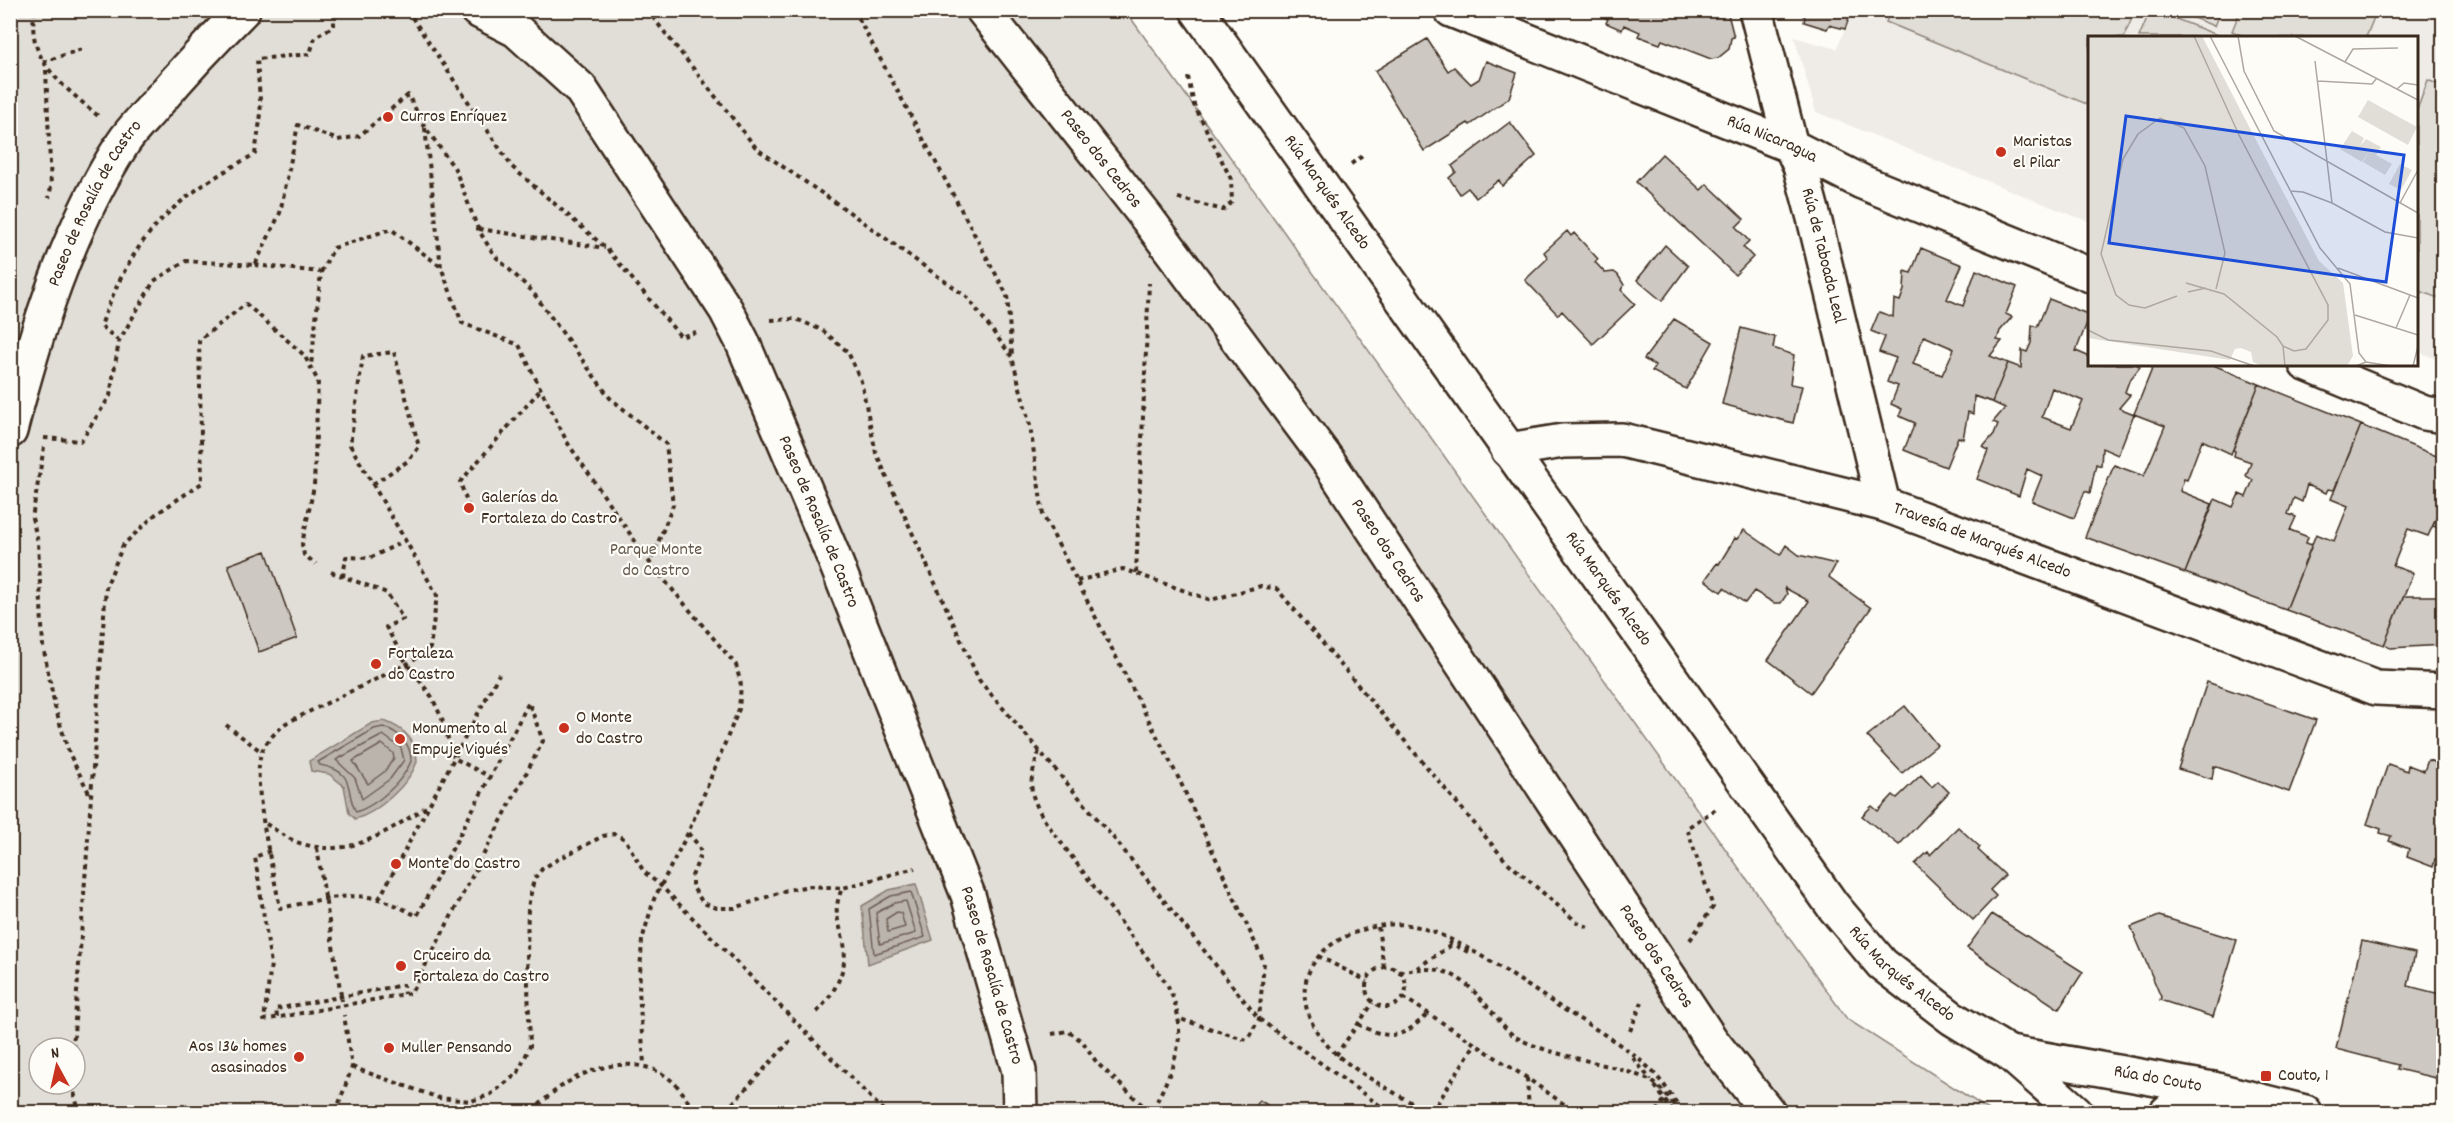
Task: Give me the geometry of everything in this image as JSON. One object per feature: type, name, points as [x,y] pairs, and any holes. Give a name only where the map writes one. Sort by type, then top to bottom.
[{"type":"street","name":"Paseo de Rosalía de Castro","points":[[22,434],[25,372],[54,285],[92,200],[118,152],[197,56],[243,10]]},
{"type":"street","name":"Paseo de Rosalía de Castro","points":[[477,10],[516,30],[580,88],[726,310],[832,553],[968,895],[1019,1071],[1020,1113]]},
{"type":"street","name":"Paseo dos Cedros","points":[[983,10],[1151,224],[1328,462],[1711,1040],[1768,1113]]},
{"type":"street","name":"Rúa Marqués Alcedo","points":[[1197,10],[1833,906],[1882,964],[1952,1018],[2009,1053],[2076,1113]]},
{"type":"street","name":"Rúa Nicaragua","points":[[1451,10],[1791,146],[1862,182],[2088,274]]},
{"type":"street","name":"Rúa de Taboada Leal","points":[[1756,10],[1791,146],[1800,166],[1814,218],[1883,504]]},
{"type":"street","points":[[2311,366],[2424,413],[2444,416]]},
{"type":"street","name":"Travesía de Marqués Alcedo","points":[[1508,450],[1563,441],[1622,440],[1883,504],[2376,688],[2444,691]]},
{"type":"street","name":"Rúa do Couto","points":[[2009,1053],[2212,1089],[2305,1113]]},
{"type":"street","points":[[2167,1113],[2189,1095],[2212,1089]]},
{"type":"path","points":[[35,10],[36,40],[46,70],[51,187],[47,204]]},
{"type":"path","points":[[119,341],[101,326],[115,285],[136,247],[163,215],[200,186],[255,154],[261,114],[257,59],[310,54],[315,37],[334,26],[334,10]]},
{"type":"path","points":[[406,10],[512,167],[607,249],[681,338],[699,330]]},
{"type":"path","points":[[647,10],[757,150],[845,209],[968,298],[1012,357]]},
{"type":"path","points":[[854,10],[1008,296],[1012,357],[1030,426],[1043,515],[1179,779],[1264,962],[1259,1019],[1247,1041],[1180,1019]]},
{"type":"path","points":[[43,62],[85,48]]},
{"type":"path","points":[[46,70],[89,109]]},
{"type":"path","points":[[1128,195],[1152,189],[1223,210],[1232,202],[1231,179],[1194,105],[1188,77]]},
{"type":"path","points":[[255,265],[280,213],[298,125],[338,140],[359,136],[408,95],[425,127],[455,169],[478,229],[494,255],[532,291],[610,398],[666,444],[673,505],[650,562]]},
{"type":"path","points":[[425,127],[441,267],[462,323],[519,345],[567,442],[650,562],[736,665],[741,685],[739,709],[688,833],[660,885],[647,918],[639,963],[644,1065]]},
{"type":"path","points":[[1136,573],[1151,224]]},
{"type":"path","points":[[311,368],[321,272],[334,248],[391,229],[441,267]]},
{"type":"path","points":[[478,229],[607,249]]},
{"type":"path","points":[[22,434],[81,441],[110,396],[119,341],[154,281],[186,261],[321,272]]},
{"type":"path","points":[[74,1036],[106,587],[123,545],[156,514],[202,483],[199,340],[246,304],[304,355],[318,381],[314,486],[302,544],[304,555],[316,564]]},
{"type":"path","points":[[770,320],[796,319],[822,330],[848,352],[861,381],[876,453],[979,680],[1117,842],[1259,1019],[1389,1113]]},
{"type":"path","points":[[270,851],[255,857],[271,964],[264,1020],[411,993],[543,741],[529,702],[417,916],[379,899],[346,896],[280,908],[259,780],[262,752],[273,735],[286,723],[407,664],[430,648],[437,595],[350,445],[363,356],[394,352],[419,447],[408,461],[373,484]]},
{"type":"path","points":[[469,508],[460,482],[541,389]]},
{"type":"path","points":[[45,438],[32,518],[38,542],[43,646],[55,707],[69,753],[90,795]]},
{"type":"path","points":[[343,577],[346,557],[370,558],[406,540]]},
{"type":"path","points":[[1077,581],[1123,568],[1211,600],[1261,586],[1277,589],[1505,860],[1578,924],[1598,930],[1629,918]]},
{"type":"path","points":[[332,572],[387,593],[404,619],[386,627],[407,664],[432,698],[442,719],[454,758],[490,777]]},
{"type":"path","points":[[379,899],[499,674]]},
{"type":"path","points":[[226,725],[262,752]]},
{"type":"path","points":[[1039,751],[1029,783],[1033,801],[1045,821],[1167,984],[1180,1019],[1180,1038],[1171,1073],[1151,1113],[1097,1063],[1083,1042],[1068,1031],[1052,1034]]},
{"type":"path","points":[[265,824],[301,844],[317,848],[351,847],[373,840],[429,806]]},
{"type":"path","points":[[1667,972],[1713,907],[1687,828],[1716,809]]},
{"type":"path","points":[[688,833],[699,846],[701,855],[692,876],[692,886],[703,903],[717,908],[735,908],[787,890],[810,886],[843,888],[915,868]]},
{"type":"path","points":[[352,1067],[439,1098],[471,1101],[490,1095],[518,1073],[530,1046],[527,955],[530,889],[542,869],[603,836],[614,834],[626,839],[644,872],[660,885],[885,1113]]},
{"type":"path","points":[[317,848],[341,999]]},
{"type":"path","points":[[817,1012],[832,996],[844,964],[843,939],[836,920],[836,906],[843,888]]},
{"type":"path","points":[[1475,1044],[1430,1113],[1336,1054],[1309,1018],[1304,995],[1307,974],[1318,956],[1331,945],[1354,934],[1378,927],[1409,925],[1426,931],[1460,944],[1625,1048],[1653,1072],[1673,1096],[1681,1113]]},
{"type":"path","points":[[1378,927],[1384,968]]},
{"type":"path","points":[[1426,931],[1492,964]]},
{"type":"path","points":[[1416,968],[1452,944],[1460,944]]},
{"type":"path","points":[[1318,956],[1367,981]]},
{"type":"path","points":[[1399,972],[1406,986],[1403,997],[1395,1005],[1388,1007],[1373,1003],[1368,996],[1367,981],[1377,969],[1384,968],[1399,972],[1416,968],[1439,968],[1458,976],[1474,990],[1513,1035],[1534,1044],[1651,1080],[1673,1113]]},
{"type":"path","points":[[277,1017],[276,1009],[341,999],[403,985],[404,994]]},
{"type":"path","points":[[1403,997],[1527,1078],[1575,1113]]},
{"type":"path","points":[[1336,1054],[1373,1003]]},
{"type":"path","points":[[1358,1024],[1378,1035],[1397,1036],[1412,1030],[1428,1013]]},
{"type":"path","points":[[336,1113],[352,1067],[344,1015]]},
{"type":"path","points":[[717,1113],[730,1106],[792,1039]]},
{"type":"path","points":[[1625,1048],[1681,1113]]},
{"type":"path","points":[[533,1113],[546,1097],[574,1078],[608,1068],[644,1065],[668,1076],[686,1095],[693,1113]]},
{"type":"path","points":[[1527,1078],[1529,1113]]},
{"type":"path","points":[[75,1096],[79,1113]]},
{"type":"path","points":[[1657,1113],[1664,1100]]},
{"type":"shaded area","name":"Maristas el Pilar","points":[[1852,10],[2443,11],[2443,362],[2418,351],[2418,36],[2088,36],[2088,222],[1816,112],[1794,37],[1837,49]]},
{"type":"green space","name":"Parque Monte do Castro","points":[[1125,10],[1847,1019],[1992,1112],[11,1112],[11,11]]},
{"type":"green space","points":[[1890,10],[2135,11],[2124,36],[2088,36],[2088,105],[1886,22]]},
{"type":"green space","points":[[2220,10],[2214,26],[2175,11]]},
{"type":"green space","points":[[2363,10],[2375,15],[2366,36],[2243,36],[2232,31],[2240,11]]},
{"type":"green space","points":[[2150,11],[2156,11],[2219,36],[2139,36]]},
{"type":"green space","points":[[2428,80],[2443,87],[2443,300],[2418,290],[2418,107]]},
{"type":"water","points":[[384,721],[398,727],[408,736],[415,747],[417,762],[413,771],[392,796],[373,811],[355,819],[349,813],[344,786],[329,774],[311,771],[309,761],[372,723]]},
{"type":"water","points":[[916,884],[933,940],[868,964],[862,906],[889,890]]},
{"type":"building","points":[[1587,10],[1727,10],[1734,37],[1731,38],[1729,49],[1718,58],[1711,59],[1662,40],[1660,44],[1638,36],[1640,32],[1624,25],[1622,30],[1606,23],[1608,19]]},
{"type":"building","points":[[1795,10],[1852,10],[1845,29],[1829,25],[1827,29],[1804,22],[1805,17]]},
{"type":"building","points":[[2382,10],[2402,10],[2384,16]]},
{"type":"building","points":[[1427,39],[1448,71],[1454,67],[1471,84],[1479,79],[1486,61],[1517,73],[1509,98],[1470,125],[1468,123],[1424,151],[1375,71]]},
{"type":"building","points":[[1510,122],[1536,156],[1502,186],[1499,180],[1476,198],[1468,188],[1460,194],[1449,178],[1456,172],[1452,166]]},
{"type":"building","points":[[1662,154],[1701,190],[1707,184],[1744,219],[1736,227],[1749,241],[1743,247],[1753,257],[1735,275],[1636,182]]},
{"type":"building","points":[[1567,231],[1571,236],[1574,233],[1598,259],[1595,262],[1605,273],[1614,272],[1618,275],[1624,285],[1621,290],[1635,304],[1593,344],[1562,311],[1558,315],[1525,280],[1548,258],[1544,252]]},
{"type":"building","points":[[1665,245],[1688,266],[1662,301],[1637,280]]},
{"type":"building","points":[[1921,248],[1962,265],[1947,299],[1963,306],[1976,270],[2017,287],[2006,314],[2012,317],[2000,331],[1997,340],[2002,341],[1990,356],[2008,363],[1992,402],[1974,396],[1973,414],[1968,412],[1963,439],[1958,437],[1946,467],[1904,450],[1915,423],[1899,416],[1902,409],[1891,404],[1898,386],[1887,382],[1896,358],[1879,352],[1885,337],[1871,331],[1879,312],[1893,317],[1894,299],[1900,301],[1904,290],[1905,271],[1911,273]],"holes":[[[1924,336],[1954,349],[1942,375],[1913,364]]]},
{"type":"building","points":[[2049,299],[2088,314],[2088,320],[2076,351],[2088,356],[2088,366],[2140,367],[2129,381],[2125,392],[2130,395],[2119,408],[2134,414],[2118,455],[2102,448],[2101,466],[2096,464],[2090,493],[2085,491],[2074,518],[2032,501],[2042,476],[2027,469],[2019,496],[1977,479],[1988,450],[1983,447],[1994,434],[1998,424],[1993,422],[2005,408],[1992,402],[2008,363],[2021,368],[2022,350],[2027,352],[2031,343],[2032,325],[2037,327]],"holes":[[[2052,388],[2083,401],[2071,428],[2042,417]]]},
{"type":"building","points":[[1674,319],[1713,342],[1686,389],[1652,371],[1655,366],[1644,359]]},
{"type":"building","points":[[1741,328],[1775,337],[1773,348],[1794,355],[1790,384],[1802,386],[1793,423],[1722,404]]},
{"type":"building","points":[[2153,366],[2216,366],[2259,384],[2231,454],[2202,440],[2187,480],[2184,479],[2180,491],[2212,504],[2185,573],[2085,537],[2114,465],[2144,476],[2165,426],[2134,414]]},
{"type":"building","points":[[2259,384],[2361,425],[2334,490],[2328,489],[2326,493],[2307,485],[2302,502],[2294,498],[2288,514],[2296,517],[2290,530],[2308,537],[2306,543],[2312,545],[2286,610],[2185,573],[2215,499],[2233,507],[2239,494],[2246,497],[2253,480],[2246,476],[2251,462],[2234,456],[2235,451],[2233,450]]},
{"type":"building","points":[[2361,425],[2444,459],[2444,501],[2428,536],[2408,529],[2393,566],[2413,573],[2384,645],[2286,610],[2316,534],[2334,541],[2348,506],[2331,499]]},
{"type":"building","points":[[2444,501],[2444,530],[2433,526]]},
{"type":"building","points":[[1744,530],[1780,555],[1786,545],[1799,555],[1836,564],[1829,577],[1871,608],[1811,693],[1768,660],[1809,601],[1785,588],[1787,594],[1781,603],[1774,603],[1754,591],[1745,603],[1724,588],[1721,592],[1705,580],[1717,563],[1719,564],[1735,538],[1737,539]]},
{"type":"building","points":[[266,551],[297,638],[259,652],[228,565]]},
{"type":"building","points":[[2404,596],[2444,596],[2444,645],[2390,648],[2384,645]]},
{"type":"building","points":[[2207,682],[2316,720],[2289,792],[2214,766],[2212,779],[2178,769]]},
{"type":"building","points":[[1905,706],[1937,745],[1902,773],[1867,736]]},
{"type":"building","points":[[2428,760],[2444,765],[2444,861],[2435,859],[2433,867],[2407,857],[2409,849],[2389,841],[2391,836],[2380,833],[2381,829],[2367,824],[2388,764],[2407,771],[2408,765],[2424,771]]},
{"type":"building","points":[[1921,775],[1932,787],[1938,781],[1949,792],[1899,845],[1862,816],[1872,806],[1878,811],[1893,795],[1897,798]]},
{"type":"building","points":[[1958,827],[1980,847],[1978,850],[2005,875],[1990,890],[1996,896],[1973,920],[1915,864],[1928,852],[1930,855]]},
{"type":"building","points":[[1992,914],[2083,972],[2059,1009],[1967,948]]},
{"type":"building","points":[[2159,916],[2237,940],[2213,1017],[2160,1000],[2161,997],[2131,927]]},
{"type":"building","points":[[2362,941],[2415,953],[2408,986],[2444,995],[2444,1080],[2397,1069],[2398,1065],[2336,1049]]},
{"type":"building","points":[[1259,1100],[1279,1112],[1251,1112]]},
{"type":"place","name":"Curros Enríquez","points":[[388,117]]},
{"type":"place","name":"Maristas el Pilar","points":[[2001,152]]},
{"type":"place","name":"Galerías da Fortaleza do Castro","points":[[469,508]]},
{"type":"place","name":"Fortaleza do Castro","points":[[376,664]]},
{"type":"place","name":"O Monte do Castro","points":[[564,728]]},
{"type":"place","name":"Monumento al Empuje Vigués","points":[[400,739]]},
{"type":"place","name":"Monte do Castro","points":[[396,864]]},
{"type":"place","name":"Cruceiro da Fortaleza do Castro","points":[[401,966]]},
{"type":"place","name":"Muller Pensando","points":[[389,1048]]},
{"type":"place","name":"Aos 136 homes asasinados","points":[[299,1057]]},
{"type":"place","name":"Couto, 1","points":[[2266,1076]]}]
